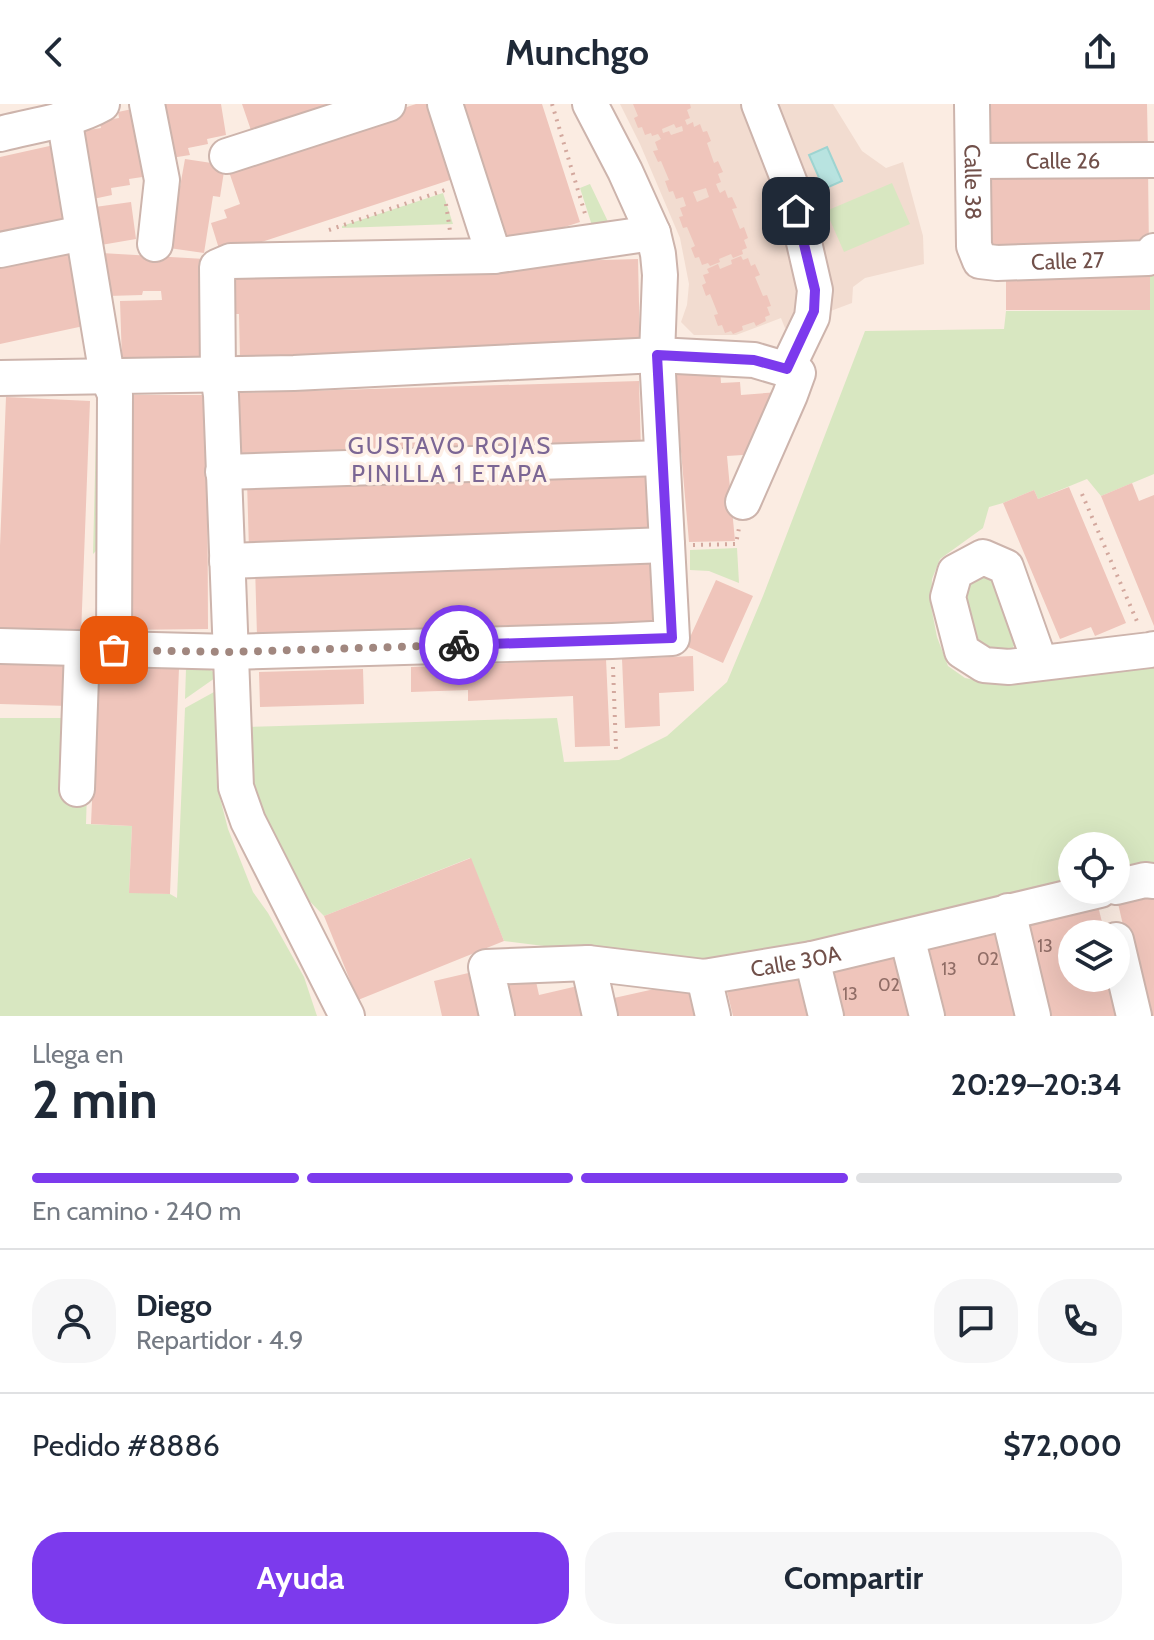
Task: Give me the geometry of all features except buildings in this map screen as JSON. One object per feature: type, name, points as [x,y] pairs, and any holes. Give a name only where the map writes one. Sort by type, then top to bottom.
[{"type":"street","points":[[0,134],[102,104]]},
{"type":"street","points":[[147,104],[162,180],[155,244]]},
{"type":"street","points":[[227,156],[388,104]]},
{"type":"street","points":[[445,104],[457,186],[494,256]]},
{"type":"street","points":[[0,646],[231,652],[672,638],[657,355],[658,254],[653,233],[625,171],[590,104]]},
{"type":"street","points":[[743,502],[790,395],[792,371],[814,311],[815,290],[791,186],[759,104]]},
{"type":"street","name":"Calle 38","points":[[972,104],[974,246],[980,261]]},
{"type":"street","points":[[64,117],[107,376],[115,394],[98,649],[77,789]]},
{"type":"street","name":"Calle 26","points":[[973,161],[1154,160]]},
{"type":"street","points":[[0,250],[83,233]]},
{"type":"street","points":[[347,1016],[248,821],[236,787],[218,376],[217,267],[231,261],[494,256],[653,233]]},
{"type":"street","name":"Calle 27","points":[[980,261],[1148,258],[1154,251]]},
{"type":"street","points":[[0,378],[218,376],[657,355],[754,360],[792,371]]},
{"type":"street","points":[[223,472],[662,458]]},
{"type":"street","points":[[227,561],[667,545]]},
{"type":"street","points":[[1040,663],[1006,567],[969,565],[948,597],[962,651],[984,665],[1009,667],[1152,650]]},
{"type":"street","points":[[1130,884],[1154,881]]},
{"type":"street","name":"Calle 30A","points":[[497,1016],[486,967],[588,963],[704,977],[812,959],[1058,900]]},
{"type":"street","points":[[1008,911],[1033,1016]]},
{"type":"street","points":[[907,937],[927,1016]]},
{"type":"street","points":[[812,959],[826,1016]]},
{"type":"street","points":[[588,963],[600,1016]]},
{"type":"street","points":[[704,977],[713,1016]]},
{"type":"street","points":[[1128,992],[1134,1016]]},
{"type":"path","points":[[552,104],[594,242]]},
{"type":"path","points":[[327,231],[457,186],[450,230]]},
{"type":"path","points":[[1082,494],[1152,650]]},
{"type":"path","points":[[667,545],[736,544],[743,502]]},
{"type":"path","points":[[612,641],[616,749]]},
{"type":"shaded area","points":[[620,104],[833,104],[862,151],[886,168],[903,162],[923,236],[924,264],[865,278],[853,287],[852,303],[785,328],[781,318],[736,335],[694,335],[681,322],[689,284],[680,238]]},
{"type":"green space","points":[[892,183],[910,224],[844,252],[826,211]]},
{"type":"green space","points":[[590,184],[612,230],[595,235],[580,188]]},
{"type":"green space","points":[[443,193],[453,224],[342,228],[342,226]]},
{"type":"green space","points":[[1154,267],[1154,474],[1101,496],[1087,479],[1038,499],[1034,490],[989,507],[983,528],[940,559],[932,579],[931,606],[937,637],[948,666],[965,678],[991,683],[1154,659],[1154,870],[1130,875],[1130,832],[1058,832],[1058,890],[704,966],[504,941],[470,858],[324,916],[293,884],[250,783],[249,727],[557,718],[564,762],[619,760],[667,736],[727,682],[865,331],[1004,329],[1006,311],[1149,310],[1150,268]]},
{"type":"green space","points":[[97,394],[102,394],[109,538],[93,554]]},
{"type":"green space","points":[[737,548],[739,583],[709,571],[690,570],[690,550]]},
{"type":"green space","points":[[982,573],[997,578],[1016,642],[1006,654],[977,645],[963,586]]},
{"type":"green space","points":[[186,669],[208,669],[214,672],[215,678],[185,699]]},
{"type":"green space","points":[[214,692],[217,786],[228,829],[253,892],[304,977],[317,1016],[0,1016],[0,718],[72,718],[87,791],[86,824],[132,826],[129,892],[170,894],[177,898],[185,708]]},
{"type":"water","points":[[827,147],[842,181],[824,189],[809,155]]},
{"type":"way so far","points":[[114,650],[231,652],[459,645]]},
{"type":"district","name":"GUSTAVO ROJAS PINILLA 1 ETAPA","points":[[450,460]]},
{"type":"route","points":[[459,645],[672,638],[657,355],[754,360],[787,369],[814,311],[815,290],[796,211]]}]
